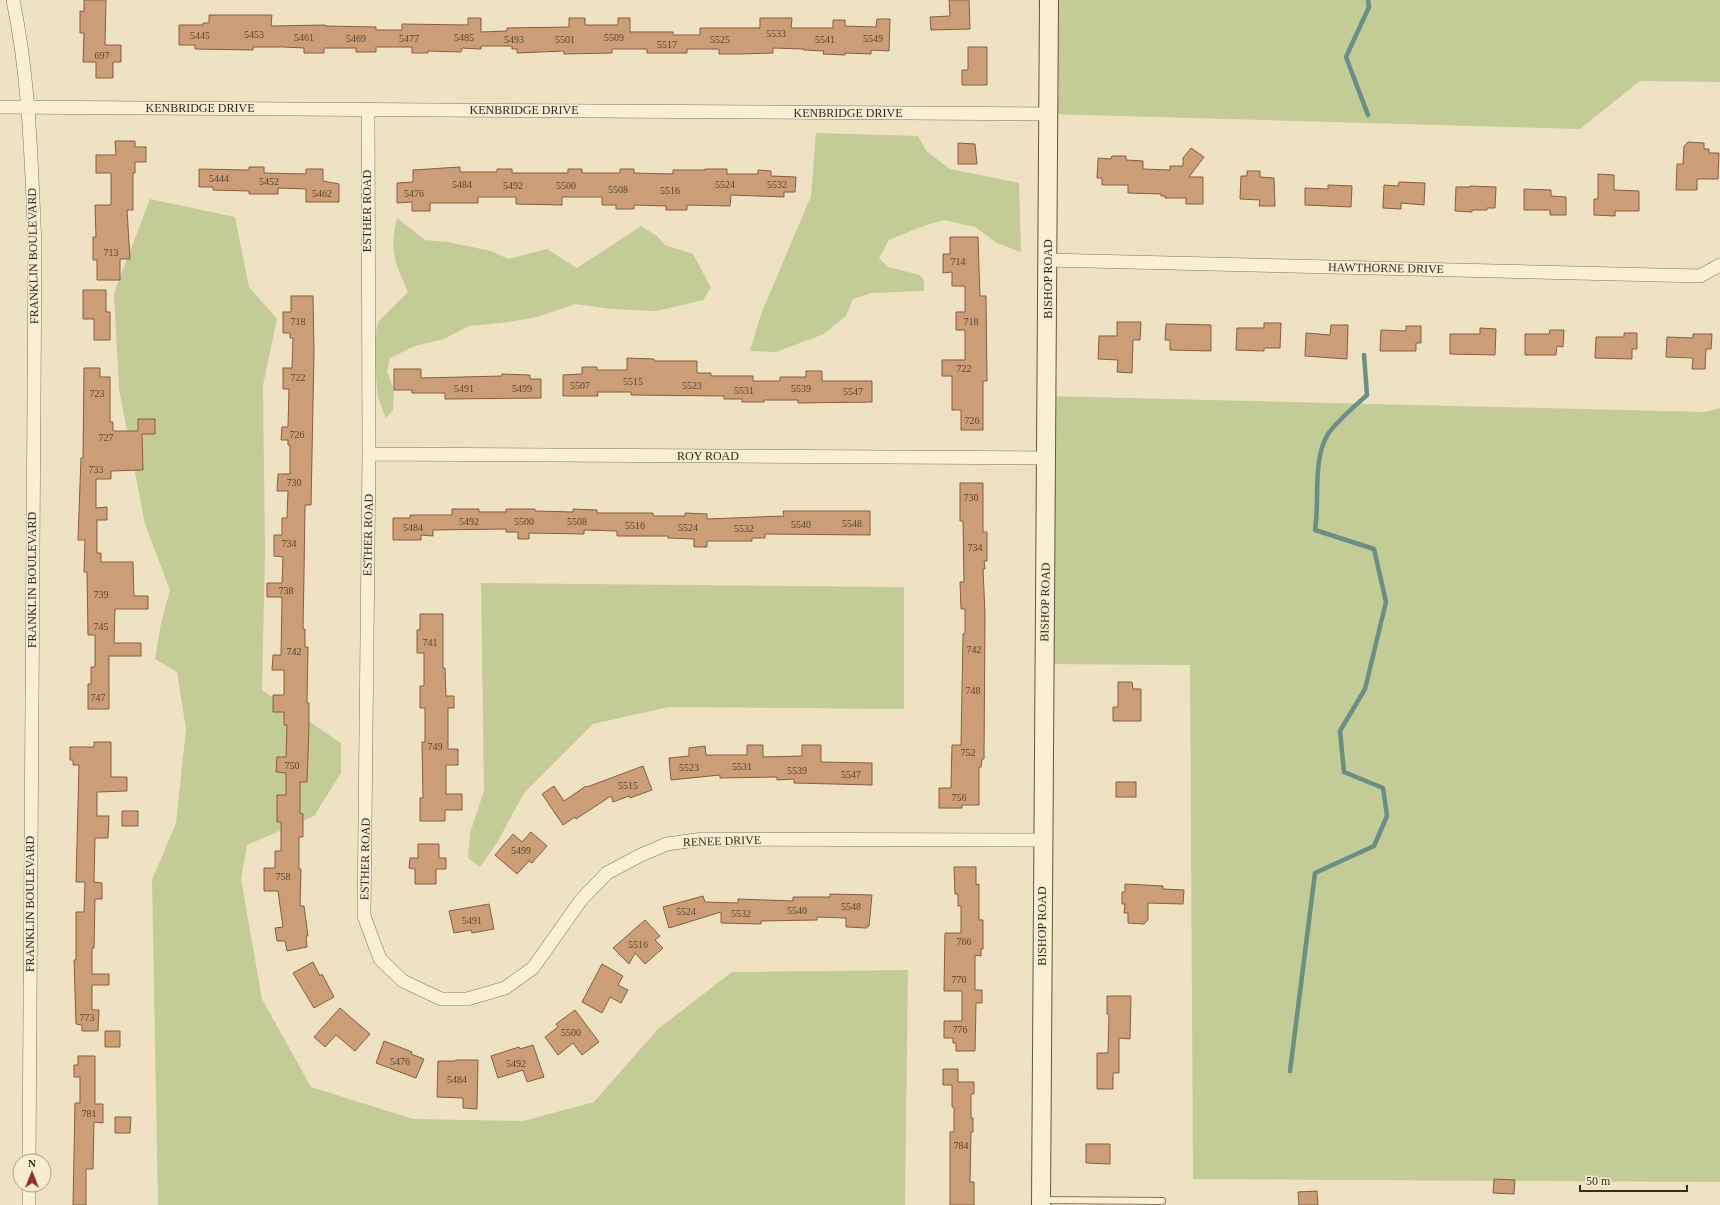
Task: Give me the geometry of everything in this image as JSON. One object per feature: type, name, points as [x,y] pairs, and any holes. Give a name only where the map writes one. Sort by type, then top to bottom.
[{"type":"street","name":"FRANKLIN BOULEVARD","points":[[13,0],[28,107],[35,245],[29,1153]]},
{"type":"street","name":"BISHOP ROAD","points":[[1041,1202],[1042,840],[1047,458],[1049,0]]},
{"type":"street","name":"KENBRIDGE DRIVE","points":[[0,107],[1049,114]]},
{"type":"street","name":"ESTHER ROAD","points":[[368,109],[369,454],[364,916],[380,959]]},
{"type":"street","name":"HAWTHORNE DRIVE","points":[[1048,260],[1700,276],[1720,265]]},
{"type":"street","name":"ROY ROAD","points":[[369,454],[1047,458]]},
{"type":"street","name":"RENEE DRIVE","points":[[380,959],[403,982],[440,999],[467,999],[505,988],[534,968],[581,900],[607,873],[641,855],[667,844],[703,839],[1042,840]]},
{"type":"street","points":[[29,1193],[29,1205]]},
{"type":"lane","points":[[1041,1202],[1080,1203],[1162,1201]]},
{"type":"green space","points":[[1049,0],[1720,0],[1720,82],[1640,81],[1580,129],[1049,114]]},
{"type":"green space","points":[[816,133],[918,136],[926,151],[950,169],[1019,183],[1021,252],[997,243],[975,227],[944,220],[923,226],[889,240],[879,258],[888,267],[920,275],[924,281],[924,291],[872,293],[853,299],[846,316],[824,334],[776,352],[750,351],[761,314],[811,196]]},
{"type":"green space","points":[[150,199],[235,217],[249,287],[277,319],[263,385],[265,553],[262,690],[341,743],[341,773],[314,816],[247,845],[241,879],[262,999],[311,1087],[413,1119],[523,1121],[594,1102],[658,1029],[732,972],[908,970],[905,1205],[158,1205],[152,880],[176,823],[186,729],[177,672],[155,659],[161,623],[170,590],[145,524],[119,389],[114,293]]},
{"type":"green space","points":[[397,218],[425,240],[448,242],[491,251],[508,259],[547,249],[577,268],[641,226],[657,236],[665,245],[693,254],[711,288],[703,300],[657,311],[612,309],[575,304],[537,317],[509,322],[469,326],[444,339],[415,346],[390,358],[387,371],[394,390],[393,410],[386,418],[378,398],[373,346],[378,322],[408,292],[395,256],[394,239]]},
{"type":"green space","points":[[1047,396],[1705,412],[1720,408],[1720,1182],[1193,1179],[1190,665],[1044,664]]},
{"type":"green space","points":[[481,583],[904,587],[904,709],[669,707],[593,724],[524,793],[498,841],[480,867],[468,858],[470,833],[484,791]]},
{"type":"building","points":[[84,0],[106,0],[105,45],[121,45],[121,62],[113,62],[113,78],[96,78],[96,62],[83,62],[84,33],[80,33],[80,11],[84,12]]},
{"type":"building","points":[[949,0],[969,0],[970,29],[931,30],[930,17],[950,16]]},
{"type":"building","points":[[209,15],[272,15],[271,26],[325,25],[376,27],[376,30],[402,30],[402,24],[468,25],[468,18],[481,18],[481,32],[507,31],[507,28],[569,27],[569,18],[585,18],[585,25],[618,25],[618,18],[630,18],[630,32],[673,32],[673,35],[700,35],[700,28],[760,28],[760,18],[792,18],[791,28],[833,28],[833,20],[845,20],[845,26],[876,27],[877,19],[890,19],[889,51],[871,50],[871,54],[845,53],[845,55],[823,54],[824,51],[804,49],[773,48],[773,53],[740,54],[719,54],[719,49],[687,49],[687,53],[647,53],[647,49],[612,49],[612,53],[564,54],[564,51],[517,53],[517,49],[512,49],[512,46],[481,46],[481,49],[462,48],[461,52],[428,51],[428,53],[412,53],[412,47],[376,47],[376,52],[356,52],[356,48],[324,48],[324,53],[304,53],[304,48],[253,47],[253,50],[195,49],[195,45],[179,45],[179,25],[203,25],[203,23],[209,23]]},
{"type":"building","points":[[968,47],[987,47],[987,85],[962,85],[962,70],[968,70]]},
{"type":"building","points":[[115,141],[135,141],[135,147],[146,147],[146,162],[135,162],[135,173],[133,173],[133,210],[127,210],[130,259],[120,259],[120,280],[97,280],[97,260],[93,260],[93,237],[96,237],[95,205],[111,205],[111,173],[96,173],[96,155],[116,155]]},
{"type":"building","points":[[1688,142],[1704,143],[1704,149],[1709,149],[1709,153],[1719,153],[1718,179],[1697,179],[1697,190],[1676,190],[1677,164],[1683,164],[1684,146]]},
{"type":"building","points":[[958,143],[975,144],[977,164],[958,164]]},
{"type":"building","points":[[1191,148],[1204,157],[1189,177],[1203,177],[1203,204],[1186,204],[1186,198],[1165,198],[1165,196],[1161,196],[1161,194],[1128,193],[1128,185],[1102,185],[1102,178],[1097,178],[1098,158],[1111,159],[1112,156],[1126,156],[1126,160],[1143,161],[1143,169],[1170,170],[1170,166],[1183,166],[1183,158]]},
{"type":"building","points":[[249,167],[264,167],[264,173],[306,174],[306,169],[323,169],[323,181],[339,184],[339,202],[306,202],[306,189],[278,188],[278,194],[249,194],[249,191],[213,190],[213,187],[199,187],[199,169],[249,170]]},
{"type":"building","points":[[460,167],[460,172],[497,172],[497,169],[512,169],[512,173],[568,173],[568,169],[582,169],[582,173],[620,173],[620,169],[634,169],[634,173],[673,174],[673,170],[727,169],[727,174],[758,174],[758,170],[771,171],[771,176],[796,177],[795,192],[784,192],[784,197],[731,195],[730,206],[687,205],[687,210],[666,210],[666,206],[634,205],[634,209],[616,209],[616,205],[602,205],[602,197],[562,197],[562,205],[516,204],[516,197],[478,197],[478,203],[430,203],[430,211],[412,211],[412,202],[397,203],[397,183],[413,182],[413,170]]},
{"type":"building","points":[[1247,171],[1260,171],[1260,177],[1274,178],[1275,206],[1259,206],[1260,200],[1240,199],[1241,176],[1247,176]]},
{"type":"building","points":[[1598,174],[1614,175],[1614,190],[1639,191],[1639,211],[1615,211],[1615,216],[1594,215],[1594,199],[1598,199]]},
{"type":"building","points":[[1399,182],[1425,183],[1424,205],[1401,203],[1401,209],[1383,208],[1384,185],[1398,186]]},
{"type":"building","points":[[1328,185],[1352,186],[1351,207],[1305,205],[1305,188],[1328,189]]},
{"type":"building","points":[[1456,187],[1496,187],[1495,208],[1487,208],[1487,210],[1472,210],[1472,212],[1455,211]]},
{"type":"building","points":[[1524,189],[1551,190],[1551,196],[1566,197],[1566,215],[1550,215],[1550,210],[1524,210]]},
{"type":"building","points":[[950,237],[978,237],[980,296],[986,296],[987,381],[983,381],[983,430],[961,430],[961,410],[952,410],[952,376],[942,376],[942,360],[965,360],[965,330],[956,330],[956,312],[965,312],[965,286],[952,286],[952,272],[943,273],[943,254],[950,254]]},
{"type":"building","points":[[83,290],[106,290],[106,312],[110,312],[110,340],[94,340],[94,319],[83,319]]},
{"type":"building","points":[[291,296],[313,296],[314,352],[311,505],[305,505],[303,629],[305,629],[305,647],[308,647],[307,703],[309,703],[309,726],[307,782],[300,782],[300,813],[303,814],[303,837],[299,837],[299,869],[301,869],[300,906],[304,906],[308,936],[306,936],[307,947],[287,951],[285,941],[277,941],[275,928],[283,927],[278,891],[264,891],[264,868],[275,868],[275,851],[281,851],[281,822],[277,822],[277,795],[286,795],[286,773],[276,772],[277,757],[286,757],[287,725],[284,725],[284,712],[273,712],[273,695],[284,695],[284,670],[272,670],[273,655],[281,655],[282,597],[267,597],[267,583],[282,583],[283,557],[274,556],[274,535],[282,535],[282,518],[287,518],[288,491],[277,491],[278,474],[290,474],[290,445],[288,445],[288,440],[281,440],[282,427],[288,427],[289,389],[283,389],[283,368],[292,368],[293,338],[290,338],[290,333],[283,333],[283,312],[291,312]]},
{"type":"building","points":[[1117,322],[1141,322],[1140,340],[1133,340],[1132,373],[1117,372],[1118,360],[1098,359],[1099,336],[1117,336]]},
{"type":"building","points":[[1264,323],[1281,323],[1280,348],[1264,348],[1264,351],[1236,350],[1237,328],[1264,328]]},
{"type":"building","points":[[1166,324],[1211,325],[1211,351],[1170,350],[1170,340],[1165,340]]},
{"type":"building","points":[[1331,325],[1348,325],[1347,359],[1305,356],[1306,333],[1330,335]]},
{"type":"building","points":[[1406,326],[1421,326],[1421,343],[1416,343],[1416,351],[1380,351],[1381,330],[1406,331]]},
{"type":"building","points":[[1480,328],[1496,329],[1495,355],[1450,354],[1450,334],[1480,334]]},
{"type":"building","points":[[1550,330],[1564,330],[1563,347],[1557,346],[1556,355],[1525,355],[1525,334],[1549,334]]},
{"type":"building","points":[[1624,333],[1637,333],[1637,349],[1632,349],[1632,359],[1595,358],[1596,337],[1624,337]]},
{"type":"building","points":[[1693,334],[1712,334],[1711,349],[1706,349],[1705,369],[1692,369],[1693,358],[1666,357],[1667,337],[1693,338]]},
{"type":"building","points":[[627,358],[654,359],[654,361],[697,361],[697,373],[711,373],[711,376],[753,376],[753,381],[780,381],[780,377],[806,377],[806,371],[822,371],[822,381],[872,381],[872,402],[798,403],[798,400],[764,400],[764,402],[742,402],[742,399],[724,399],[724,396],[631,395],[631,392],[597,392],[598,396],[563,396],[563,375],[582,374],[582,367],[597,367],[597,370],[627,370]]},
{"type":"building","points":[[84,368],[100,368],[100,377],[110,377],[110,422],[113,422],[113,431],[138,431],[138,419],[155,419],[155,434],[142,434],[143,470],[111,471],[111,479],[96,479],[96,508],[107,507],[107,520],[97,520],[97,553],[101,553],[101,562],[133,562],[134,596],[148,596],[148,609],[115,609],[114,643],[141,643],[141,656],[109,656],[109,709],[88,709],[88,684],[91,684],[91,667],[95,667],[95,635],[88,635],[87,572],[84,572],[85,540],[78,540],[81,458],[83,458]]},
{"type":"building","points":[[394,369],[421,369],[421,378],[502,376],[502,374],[530,375],[530,379],[541,379],[541,398],[445,399],[445,393],[412,393],[412,390],[394,390]]},
{"type":"building","points":[[960,483],[983,483],[983,532],[987,532],[987,561],[984,561],[985,569],[983,569],[985,614],[984,759],[982,759],[981,767],[979,767],[979,805],[962,805],[962,808],[939,808],[939,788],[951,788],[952,745],[961,745],[963,634],[965,633],[965,609],[961,609],[960,582],[964,582],[963,521],[960,521]]},
{"type":"building","points":[[452,509],[479,509],[479,512],[506,512],[506,509],[535,509],[535,511],[573,512],[573,509],[597,510],[597,513],[653,513],[653,516],[685,516],[685,513],[707,514],[707,519],[784,516],[783,511],[870,511],[870,535],[765,534],[765,538],[752,538],[752,541],[707,541],[707,547],[694,547],[694,539],[668,538],[668,536],[617,536],[617,531],[584,530],[584,534],[529,533],[529,539],[518,539],[518,532],[506,532],[506,529],[433,530],[433,536],[421,535],[421,540],[393,540],[393,518],[410,518],[410,515],[452,515]]},
{"type":"building","points":[[420,614],[443,614],[443,668],[445,668],[446,696],[454,696],[454,708],[448,708],[448,749],[458,749],[458,765],[446,765],[446,794],[462,794],[462,810],[445,810],[445,821],[420,821],[420,798],[423,798],[422,742],[425,742],[425,708],[420,708],[420,686],[424,686],[424,653],[417,653],[417,630],[420,630]]},
{"type":"building","points":[[1118,682],[1132,682],[1133,689],[1141,689],[1141,721],[1113,721],[1113,707],[1118,707]]},
{"type":"building","points":[[94,742],[111,742],[111,777],[127,777],[127,791],[97,792],[97,816],[109,816],[108,838],[95,838],[94,882],[102,883],[102,899],[95,899],[92,974],[109,974],[109,985],[92,985],[92,1010],[99,1010],[98,1031],[82,1031],[82,1025],[76,1024],[74,960],[76,960],[76,912],[84,912],[85,882],[76,882],[79,765],[73,765],[73,760],[70,760],[70,747],[94,747]]},
{"type":"building","points":[[747,745],[763,745],[763,757],[802,756],[802,745],[821,745],[821,762],[872,763],[872,785],[794,783],[794,779],[777,780],[777,777],[720,778],[720,775],[671,780],[669,758],[689,756],[689,748],[705,746],[706,755],[747,755]]},
{"type":"building","points":[[643,766],[652,790],[613,802],[611,796],[576,819],[575,817],[563,825],[542,794],[554,786],[564,801],[586,786],[587,787]]},
{"type":"building","points":[[1116,782],[1136,782],[1136,797],[1116,797]]},
{"type":"building","points":[[122,811],[138,811],[138,826],[122,826]]},
{"type":"building","points":[[531,832],[547,846],[532,863],[529,861],[517,874],[495,855],[513,834],[522,842]]},
{"type":"building","points":[[418,844],[439,844],[439,858],[446,858],[446,869],[436,869],[436,884],[415,884],[415,869],[409,868],[410,858],[418,858]]},
{"type":"building","points":[[954,867],[976,867],[976,885],[979,884],[979,920],[983,920],[983,949],[981,949],[981,956],[975,955],[975,990],[982,990],[982,1003],[976,1003],[975,1051],[956,1051],[956,1043],[953,1043],[953,1038],[944,1038],[944,1021],[962,1021],[962,991],[944,991],[945,933],[961,933],[961,906],[958,906],[958,894],[955,894]]},
{"type":"building","points":[[1125,884],[1163,886],[1163,889],[1184,890],[1183,904],[1148,903],[1148,920],[1144,924],[1128,923],[1128,913],[1124,913],[1125,904],[1122,904],[1122,892],[1125,892]]},
{"type":"building","points":[[830,894],[872,895],[869,926],[867,926],[867,928],[846,927],[846,918],[817,917],[817,920],[761,921],[761,924],[721,923],[721,912],[669,928],[663,907],[703,896],[705,902],[738,903],[738,899],[793,901],[793,897],[830,897]]},
{"type":"building","points":[[489,904],[494,929],[472,933],[471,930],[454,933],[449,911]]},
{"type":"building","points":[[645,920],[660,936],[655,940],[663,948],[645,964],[635,953],[629,964],[613,948]]},
{"type":"building","points":[[313,962],[320,976],[322,974],[334,997],[314,1008],[293,973]]},
{"type":"building","points":[[602,964],[623,976],[618,985],[628,990],[621,1003],[610,997],[602,1013],[582,1002]]},
{"type":"building","points":[[1107,996],[1131,996],[1130,1039],[1119,1038],[1119,1073],[1113,1073],[1113,1089],[1097,1089],[1097,1053],[1108,1053],[1109,1015],[1107,1014]]},
{"type":"building","points":[[340,1008],[370,1034],[355,1051],[336,1035],[325,1047],[314,1037]]},
{"type":"building","points":[[575,1010],[599,1042],[582,1055],[573,1043],[558,1055],[545,1037],[558,1027],[556,1024]]},
{"type":"building","points":[[105,1031],[120,1031],[120,1047],[105,1047]]},
{"type":"building","points":[[384,1041],[412,1052],[411,1054],[424,1059],[416,1078],[376,1063]]},
{"type":"building","points":[[533,1045],[544,1077],[527,1082],[523,1070],[498,1078],[491,1056],[519,1047],[520,1049]]},
{"type":"building","points":[[78,1056],[95,1056],[95,1104],[103,1104],[103,1123],[94,1122],[93,1169],[86,1169],[86,1205],[73,1205],[75,1103],[80,1103],[80,1077],[74,1077],[74,1065],[78,1065]]},
{"type":"building","points":[[478,1060],[477,1109],[463,1108],[463,1098],[437,1097],[438,1061]]},
{"type":"building","points":[[943,1069],[958,1069],[958,1082],[974,1082],[974,1094],[971,1094],[971,1118],[973,1118],[973,1132],[971,1132],[970,1182],[974,1182],[974,1205],[950,1205],[950,1132],[954,1132],[954,1107],[952,1107],[952,1085],[943,1085]]},
{"type":"building","points":[[115,1117],[131,1117],[130,1133],[115,1133]]},
{"type":"building","points":[[1086,1144],[1110,1144],[1110,1164],[1086,1163]]},
{"type":"building","points":[[1494,1179],[1515,1180],[1514,1194],[1493,1193]]},
{"type":"building","points":[[1317,1191],[1318,1205],[1299,1205],[1298,1192]]},
{"type":"waterway","points":[[1368,0],[1369,7],[1346,57],[1368,115]]},
{"type":"waterway","points":[[1290,1071],[1315,873],[1374,846],[1387,816],[1383,788],[1344,772],[1340,731],[1365,689],[1386,602],[1374,549],[1315,530],[1318,468],[1323,444],[1328,434],[1336,424],[1367,395],[1364,355]]}]
